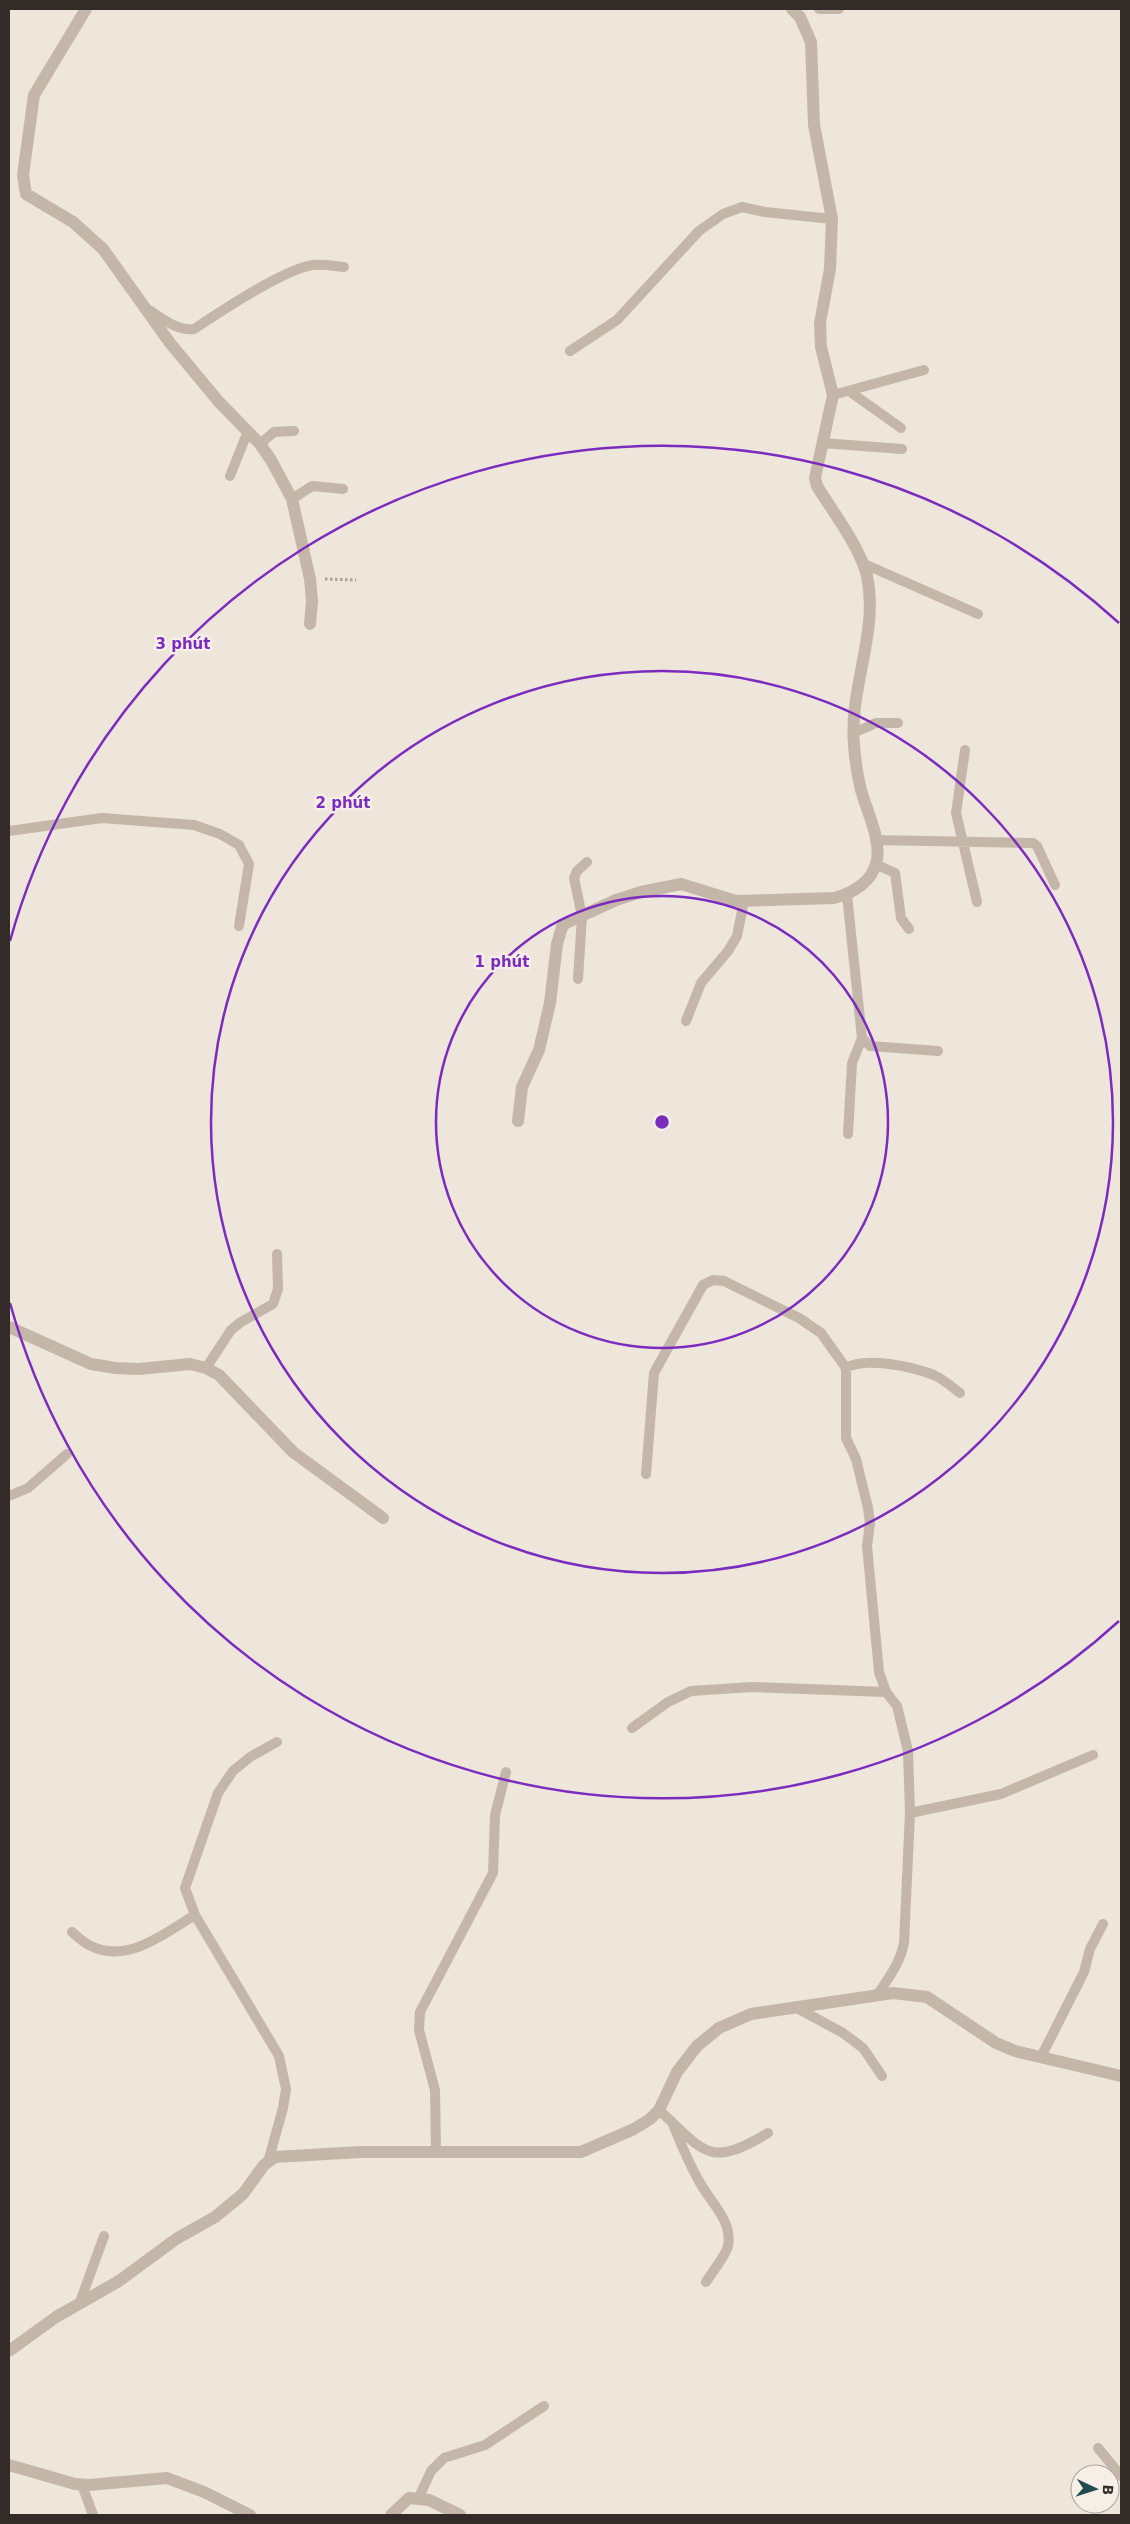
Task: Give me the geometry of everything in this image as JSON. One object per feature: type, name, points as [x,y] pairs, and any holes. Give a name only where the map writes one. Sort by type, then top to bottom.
[{"type":"street","points":[[86,9],[34,95],[24,184],[26,194],[73,222],[103,249],[170,343],[219,402],[260,444],[283,478],[292,499],[310,579],[312,601],[310,624]]},
{"type":"street","points":[[518,1121],[522,1088],[539,1050],[550,1004],[562,927],[582,916],[641,892],[681,884],[731,900],[834,898],[847,894],[866,881],[874,871],[877,858],[875,840],[860,786],[853,733],[854,710],[868,640],[870,612],[866,575],[862,563],[817,486],[815,478],[833,395],[821,347],[820,323],[830,269],[832,219],[814,125],[811,42],[800,17],[792,9]]},
{"type":"street","points":[[9,1327],[91,1364],[115,1368],[190,1364],[206,1368],[219,1375],[293,1452],[383,1518]]},
{"type":"street","points":[[9,2351],[80,2302],[118,2282],[176,2239],[216,2217],[243,2194],[268,2162],[285,2156],[360,2152],[581,2152],[634,2129],[650,2119],[659,2110],[677,2072],[697,2046],[719,2028],[751,2014],[893,1993],[927,1997],[996,2043],[1015,2051],[1121,2076]]},
{"type":"street","points":[[9,2465],[82,2485],[166,2478],[204,2492],[250,2515]]},
{"type":"street","points":[[391,2515],[409,2498],[419,2497],[460,2515]]},
{"type":"lane","points":[[819,9],[839,9]]},
{"type":"lane","points":[[570,351],[617,320],[699,231],[723,214],[742,207],[765,212],[832,219]]},
{"type":"lane","points":[[146,308],[175,326],[186,330],[194,329],[248,295],[302,268],[313,265],[344,267]]},
{"type":"lane","points":[[833,395],[924,370]]},
{"type":"lane","points":[[849,391],[902,428]]},
{"type":"lane","points":[[230,476],[248,431]]},
{"type":"lane","points":[[260,444],[274,432],[294,431]]},
{"type":"lane","points":[[822,443],[902,449]]},
{"type":"lane","points":[[292,499],[312,486],[342,489]]},
{"type":"lane","points":[[862,563],[978,614]]},
{"type":"lane","points":[[853,733],[876,723],[898,723]]},
{"type":"lane","points":[[965,750],[956,813],[977,902]]},
{"type":"lane","points":[[9,832],[102,818],[194,825],[220,834],[239,845],[249,864],[239,926]]},
{"type":"lane","points":[[875,840],[1032,843],[1037,846],[1055,885]]},
{"type":"lane","points":[[578,979],[582,916],[574,878],[577,871],[587,862]]},
{"type":"lane","points":[[875,864],[895,873],[901,918],[909,929]]},
{"type":"lane","points":[[847,894],[862,1038],[852,1063],[849,1083],[848,1134]]},
{"type":"lane","points":[[686,1021],[701,983],[728,951],[737,936],[744,901]]},
{"type":"lane","points":[[862,1038],[870,1046],[938,1051]]},
{"type":"lane","points":[[206,1368],[231,1330],[241,1322],[273,1304],[278,1289],[277,1254]]},
{"type":"lane","points":[[646,1474],[654,1372],[703,1285],[713,1280],[724,1281],[798,1318],[821,1333],[846,1368],[846,1438],[856,1459],[868,1508],[870,1523],[867,1546],[879,1672],[886,1692],[897,1706],[908,1751],[910,1813],[904,1943],[894,1971],[877,1995]]},
{"type":"lane","points":[[846,1368],[853,1364],[863,1363],[903,1366],[935,1376],[960,1393]]},
{"type":"lane","points":[[9,1496],[28,1488],[67,1454]]},
{"type":"lane","points":[[632,1728],[668,1702],[691,1692],[752,1687],[886,1692]]},
{"type":"lane","points":[[268,2162],[283,2108],[286,2089],[281,2064],[254,2011],[195,1915],[185,1888],[218,1793],[232,1771],[250,1757],[277,1742]]},
{"type":"lane","points":[[910,1813],[1001,1794],[1093,1755]]},
{"type":"lane","points":[[436,2152],[435,2090],[419,2030],[420,2012],[493,1873],[495,1815],[506,1772]]},
{"type":"lane","points":[[72,1932],[90,1946],[109,1952],[143,1947],[195,1915]]},
{"type":"lane","points":[[1041,2057],[1084,1972],[1090,1949],[1104,1924]]},
{"type":"lane","points":[[797,2008],[843,2033],[863,2048],[882,2076]]},
{"type":"lane","points":[[659,2110],[700,2148],[713,2154],[728,2153],[745,2147],[768,2133]]},
{"type":"lane","points":[[672,2122],[684,2154],[701,2185],[720,2211],[727,2230],[728,2247],[706,2282]]},
{"type":"lane","points":[[80,2302],[104,2236]]},
{"type":"lane","points":[[419,2497],[431,2471],[444,2458],[485,2445],[544,2406]]},
{"type":"lane","points":[[1098,2448],[1121,2476]]},
{"type":"lane","points":[[82,2485],[93,2515]]},
{"type":"path","points":[[310,579],[356,580]]}]
